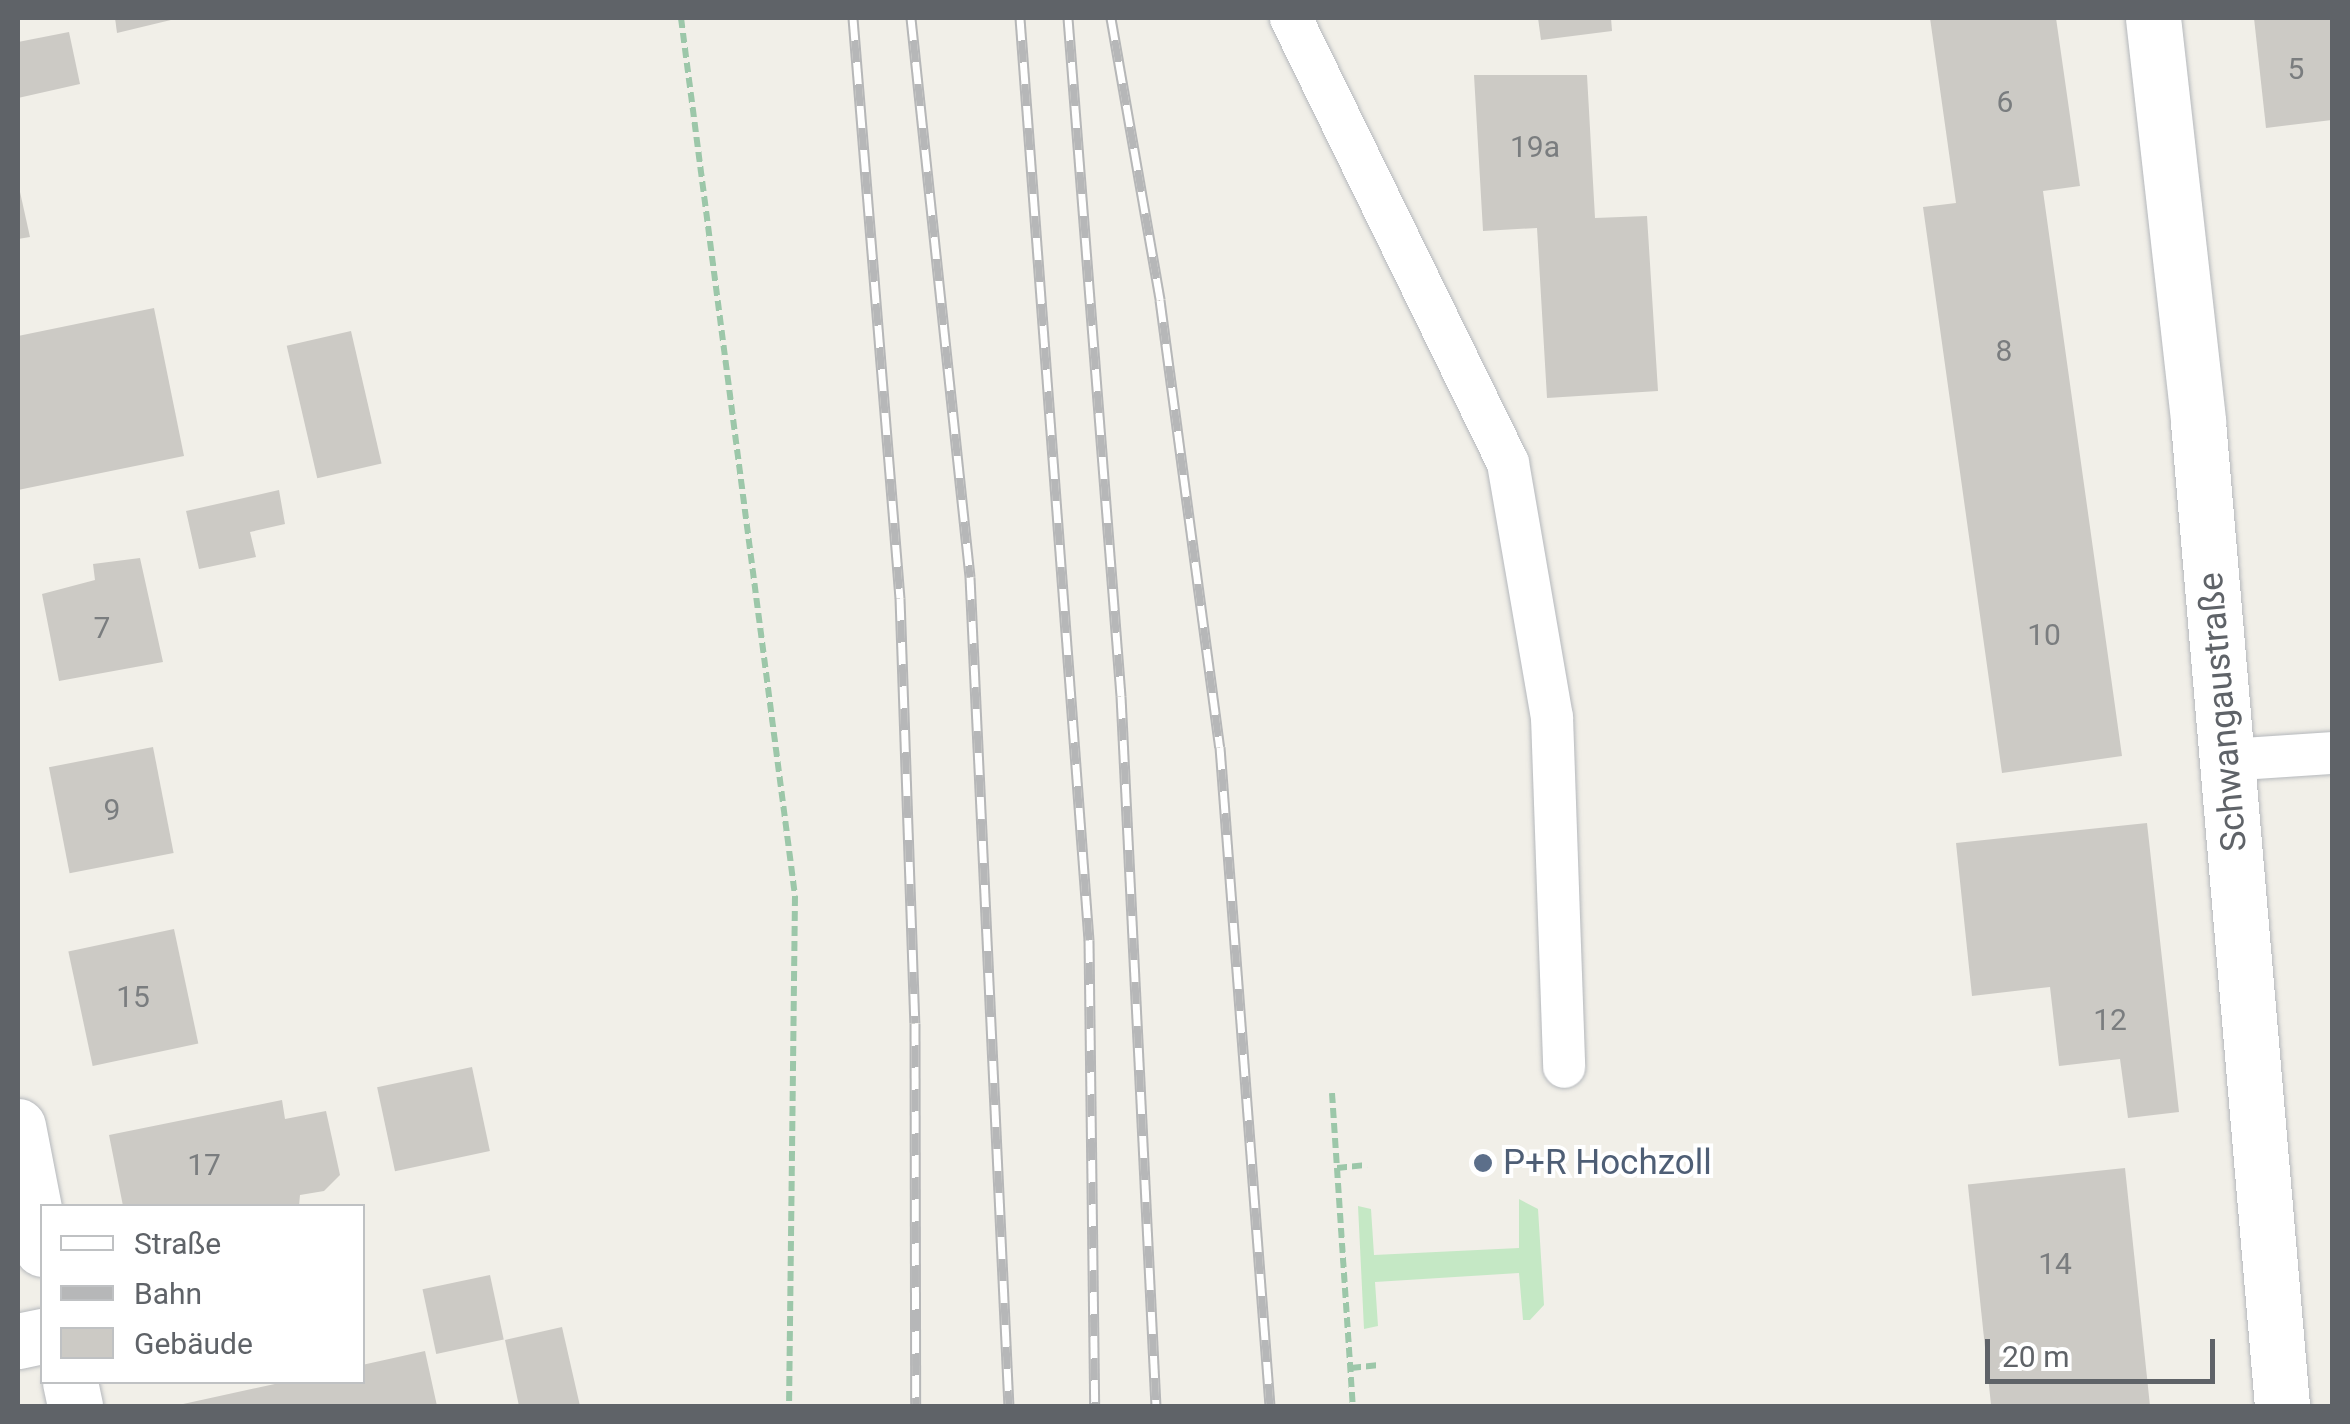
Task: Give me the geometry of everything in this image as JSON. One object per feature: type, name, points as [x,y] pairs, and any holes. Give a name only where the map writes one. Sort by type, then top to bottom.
[{"type":"street","name":"Schwangaustraße","points":[[2154,18],[2227,760],[2282,1406]]},
{"type":"street","points":[[18,1126],[40,1239]]},
{"type":"lane","points":[[1291,18],[1508,463],[1552,717],[1564,1067]]},
{"type":"lane","points":[[2227,760],[2332,753]]},
{"type":"path","points":[[681,18],[795,896],[789,1406]]},
{"type":"path","points":[[1332,1093],[1353,1406]]},
{"type":"path","points":[[1337,1168],[1367,1165]]},
{"type":"path","points":[[1351,1368],[1379,1365]]},
{"type":"green space","points":[[1519,1199],[1538,1209],[1544,1305],[1530,1320],[1523,1320],[1519,1273],[1375,1282],[1378,1326],[1364,1329],[1358,1206],[1371,1209],[1374,1255],[1519,1248]]},
{"type":"building","points":[[115,18],[175,18],[175,19],[117,33]]},
{"type":"building","points":[[1538,18],[1611,18],[1612,31],[1541,40]]},
{"type":"building","points":[[1930,18],[2056,18],[2080,186],[2043,191],[2122,756],[2002,773],[1923,207],[1956,203]]},
{"type":"building","points":[[2254,18],[2332,18],[2332,120],[2266,128]]},
{"type":"building","points":[[69,32],[80,84],[18,98],[18,42]]},
{"type":"building","points":[[1474,75],[1587,75],[1595,218],[1647,216],[1658,391],[1547,398],[1537,228],[1483,231]]},
{"type":"building","points":[[18,183],[30,237],[18,239]]},
{"type":"building","points":[[154,308],[184,456],[18,490],[18,336]]},
{"type":"building","points":[[351,331],[382,464],[317,478],[287,346]]},
{"type":"building","points":[[279,490],[285,524],[250,532],[256,557],[199,569],[186,511]]},
{"type":"building","points":[[140,558],[163,662],[59,681],[42,594],[95,580],[93,564]]},
{"type":"building","points":[[153,747],[174,853],[70,873],[49,767]]},
{"type":"building","points":[[2147,823],[2179,1112],[2128,1118],[2120,1059],[2059,1066],[2050,987],[1972,996],[1956,843]]},
{"type":"building","points":[[174,929],[198,1043],[93,1066],[68,951]]},
{"type":"building","points":[[472,1067],[490,1151],[395,1171],[377,1087]]},
{"type":"building","points":[[282,1100],[285,1119],[326,1111],[340,1175],[324,1191],[300,1195],[299,1204],[123,1204],[109,1135]]},
{"type":"building","points":[[2125,1168],[2150,1406],[1991,1406],[1968,1185]]},
{"type":"building","points":[[490,1275],[504,1340],[436,1354],[423,1289]]},
{"type":"building","points":[[562,1327],[580,1406],[519,1406],[505,1340]]},
{"type":"building","points":[[425,1351],[437,1406],[174,1406],[275,1384],[365,1384],[365,1364]]},
{"type":"railway","points":[[853,18],[900,598],[915,1023],[916,1406]]},
{"type":"railway","points":[[911,18],[970,577],[1009,1406]]},
{"type":"railway","points":[[1020,18],[1089,940],[1095,1406]]},
{"type":"railway","points":[[1068,18],[1121,696],[1156,1406]]},
{"type":"railway","points":[[1111,18],[1160,300],[1220,747],[1270,1406]]},
{"type":"place","name":"P+R Hochzoll","points":[[1483,1163]]}]
